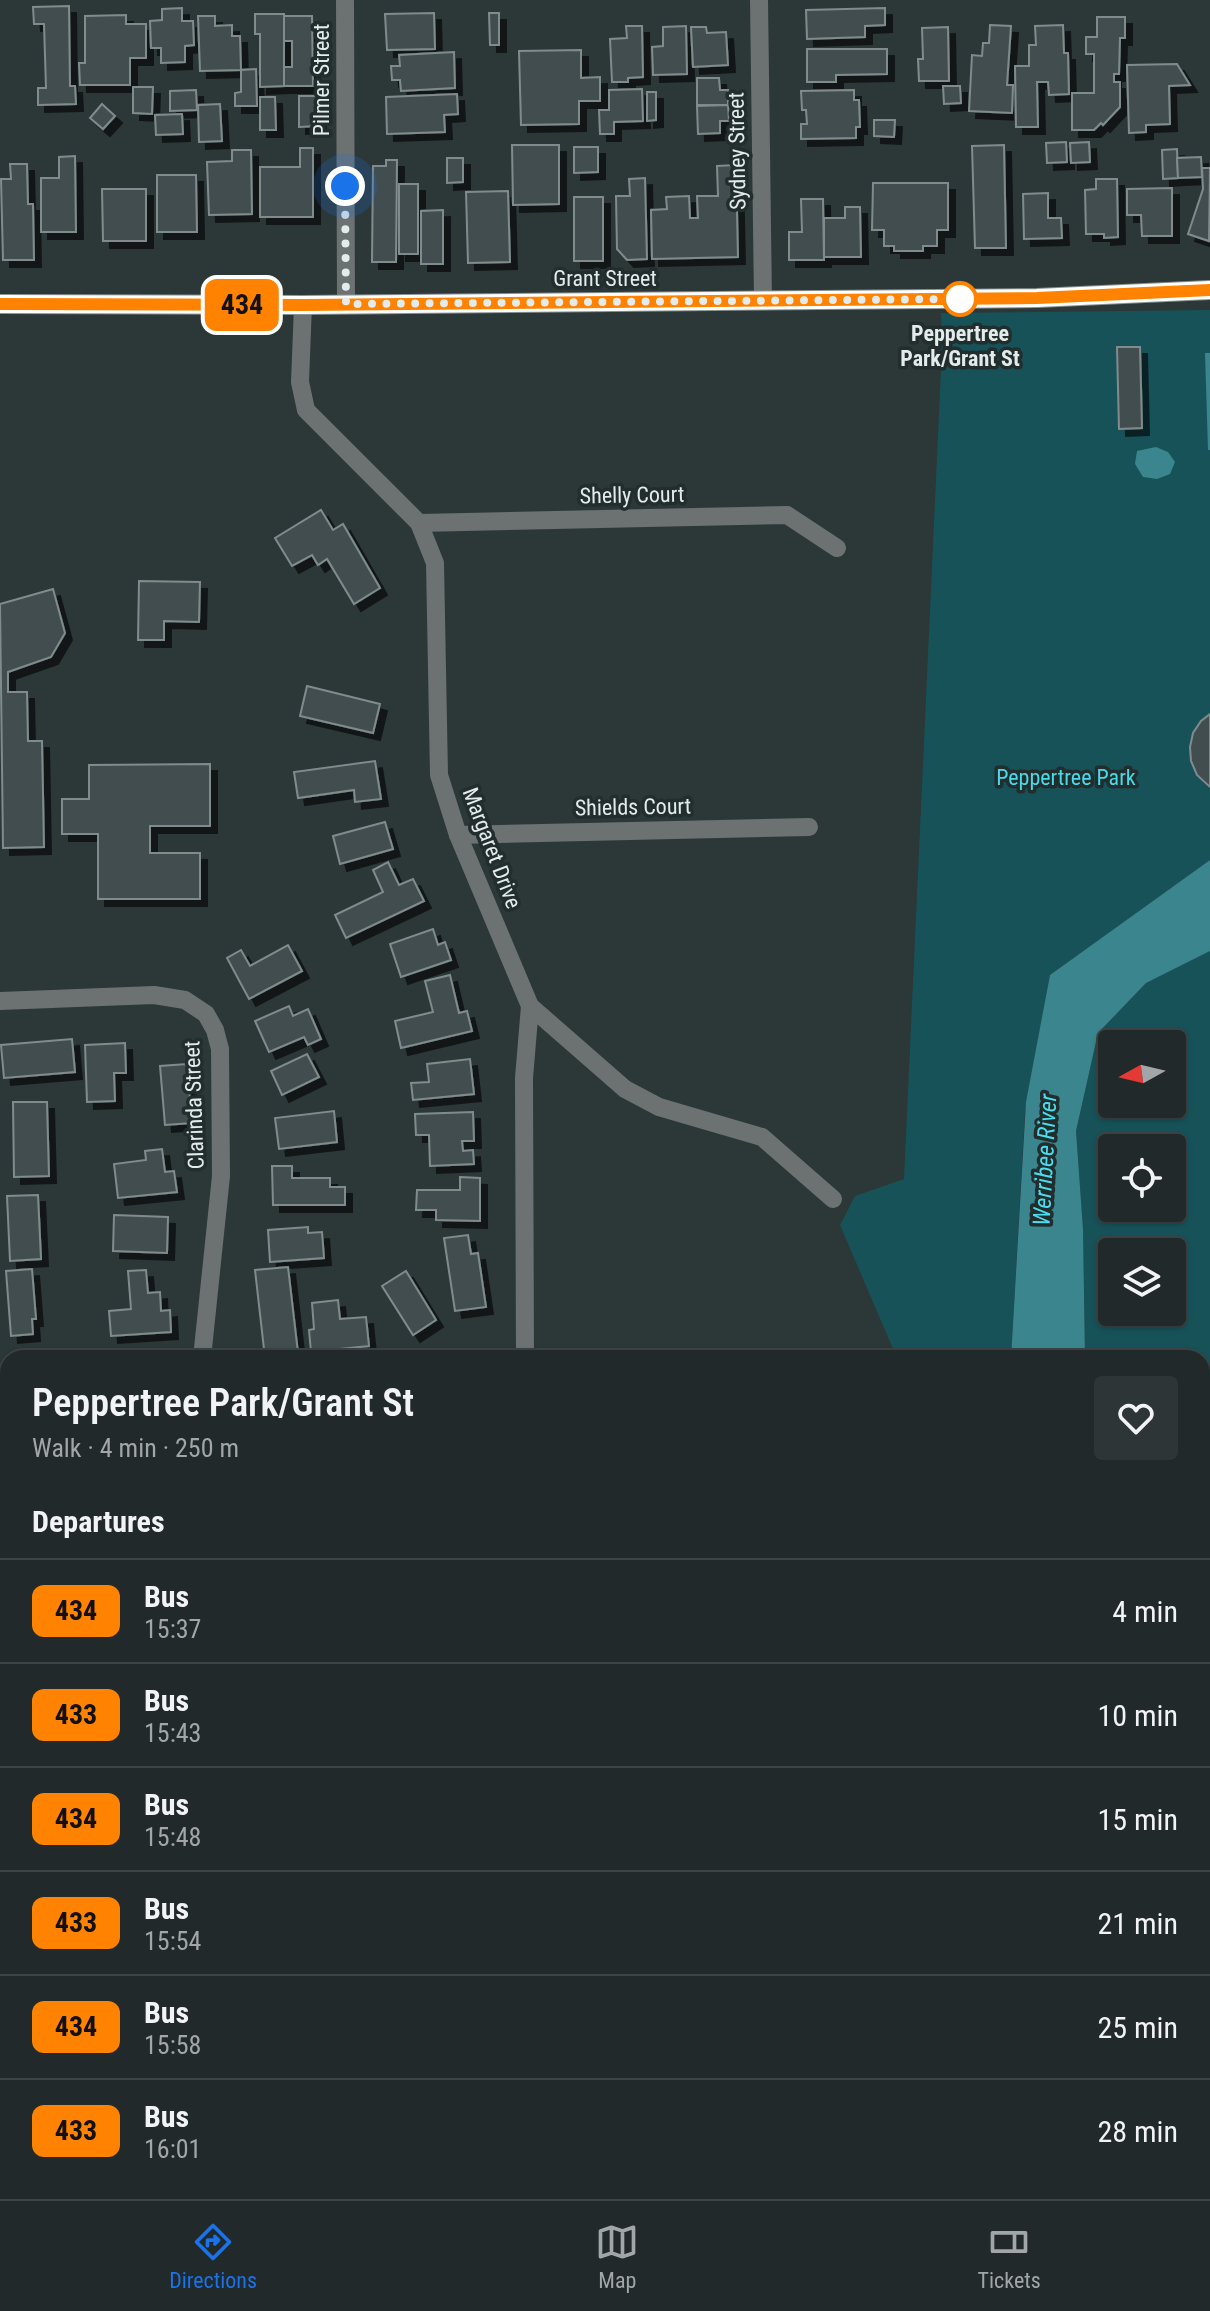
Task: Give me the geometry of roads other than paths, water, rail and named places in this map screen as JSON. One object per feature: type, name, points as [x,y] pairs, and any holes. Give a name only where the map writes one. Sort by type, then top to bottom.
[{"type":"main road","name":"Grant Street","points":[[0,304],[303,305],[1037,298],[1210,290]]},
{"type":"street","name":"Pilmer Street","points":[[345,0],[346,304]]},
{"type":"street","name":"Sydney Street","points":[[759,0],[763,301]]},
{"type":"street","name":"Margaret Drive","points":[[303,305],[300,382],[306,410],[419,523],[435,563],[439,775],[458,835],[530,1006],[524,1078],[525,1350]]},
{"type":"street","name":"Shelly Court","points":[[419,523],[787,515],[837,548]]},
{"type":"street","name":"Shields Court","points":[[458,835],[809,827]]},
{"type":"street","name":"Clarinda Street","points":[[0,1001],[154,995],[185,1000],[206,1014],[215,1030],[220,1049],[221,1176],[203,1350]]},
{"type":"street","points":[[530,1006],[625,1089],[659,1107],[762,1137],[833,1199]]},
{"type":"water","points":[[1205,353],[1210,353],[1210,450],[1208,450]]},
{"type":"water","points":[[1156,447],[1168,452],[1175,462],[1170,474],[1157,479],[1143,477],[1135,464],[1137,451]]},
{"type":"water","name":"Werribee River","points":[[1210,860],[1210,951],[1146,983],[1098,1030],[1076,1131],[1083,1229],[1085,1350],[1011,1350],[1026,1102],[1050,975]]},
{"type":"place","name":"Peppertree Park/Grant St","points":[[960,299]]},
{"type":"park label","name":"Peppertree Park","points":[[1066,777]]}]
